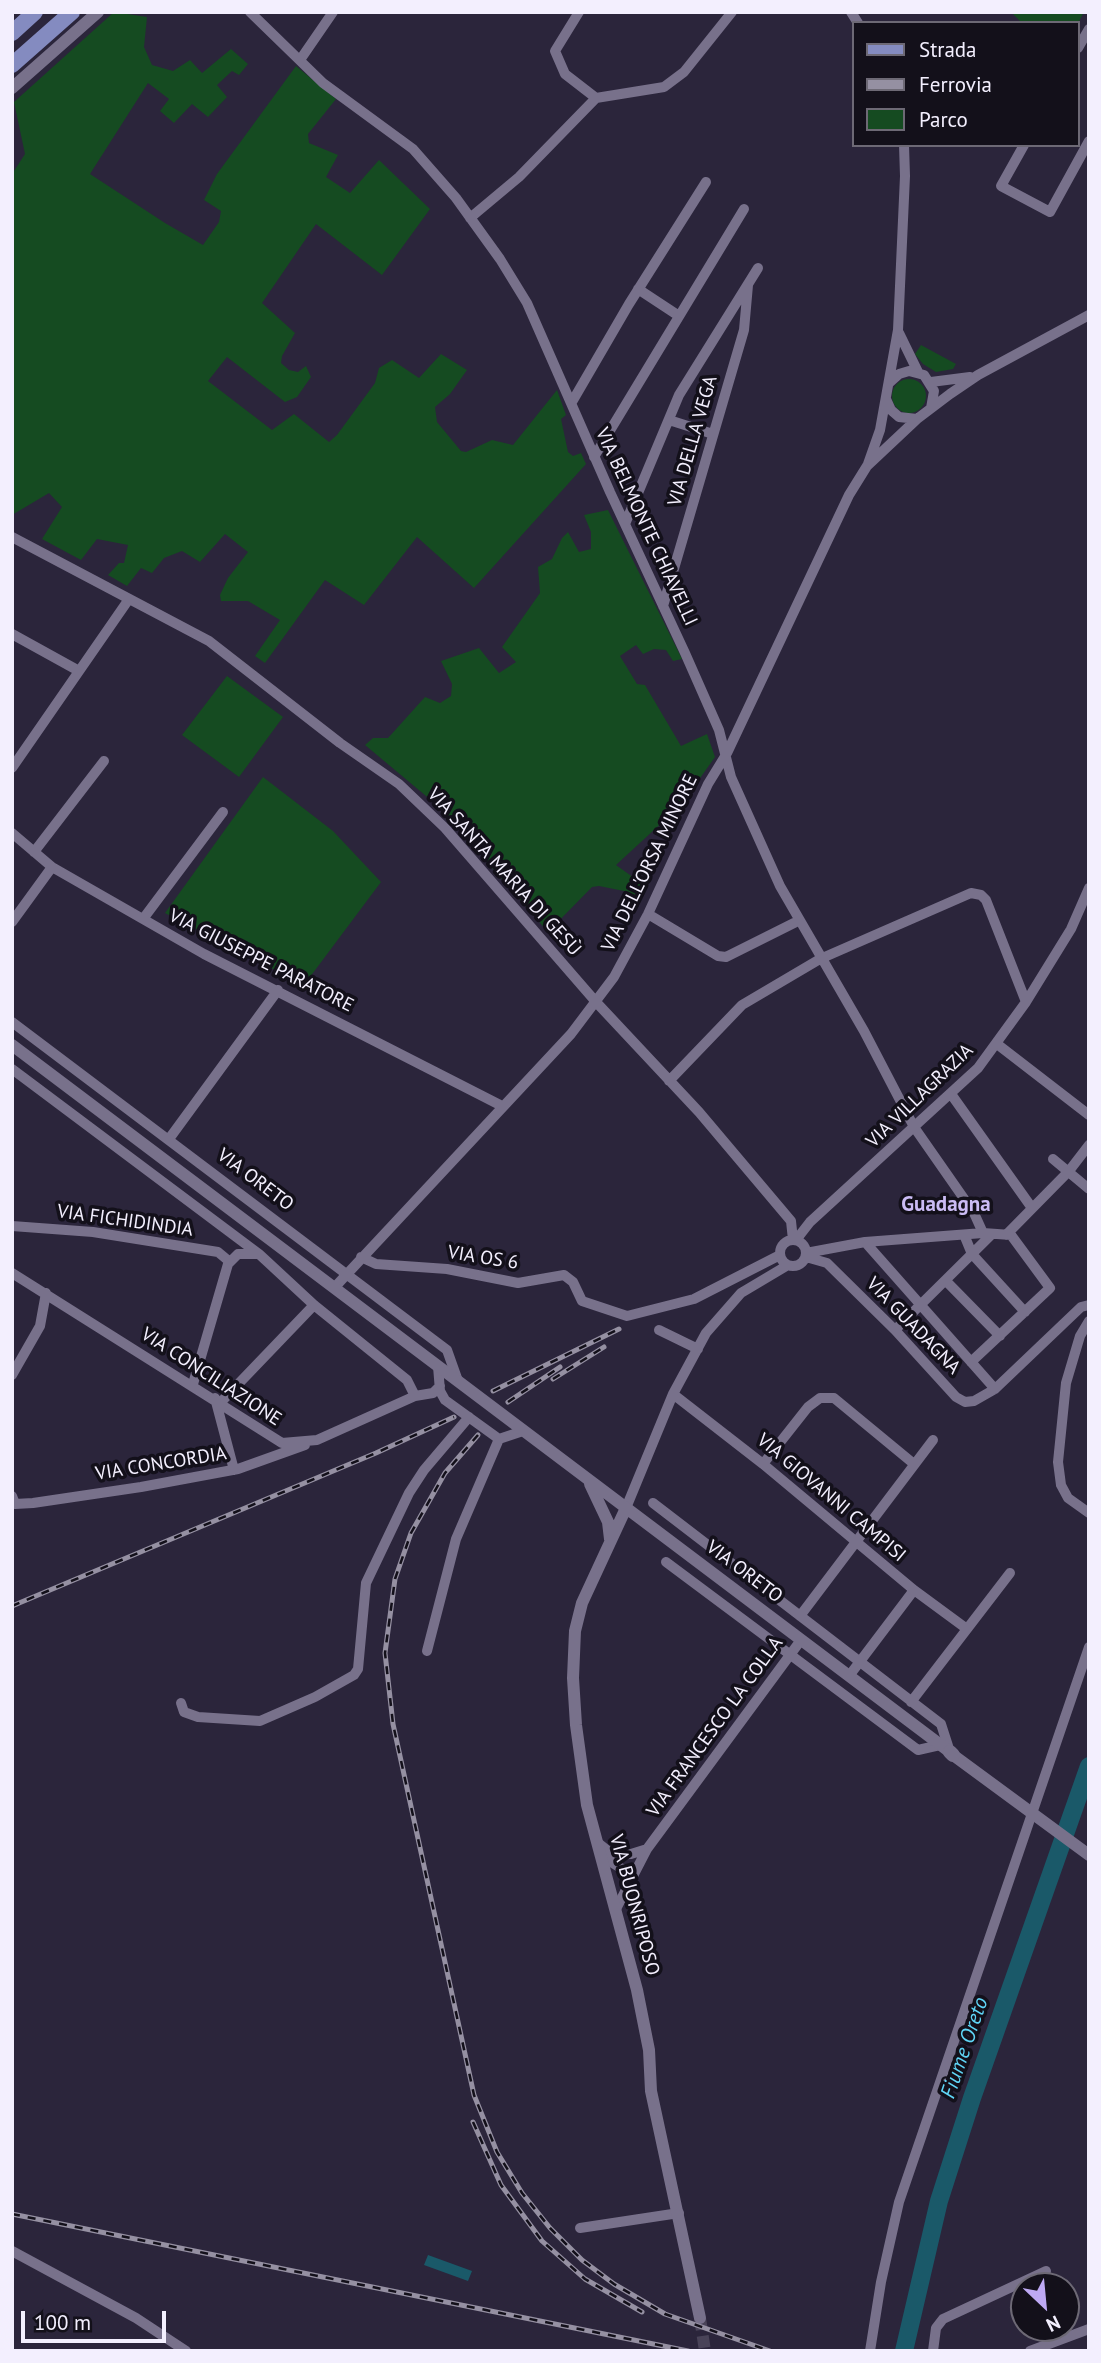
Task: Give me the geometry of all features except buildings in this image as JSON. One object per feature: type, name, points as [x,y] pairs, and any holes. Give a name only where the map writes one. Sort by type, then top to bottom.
[{"type":"main road","points":[[12,33],[35,12]]},
{"type":"main road","points":[[12,65],[72,12]]},
{"type":"street","points":[[12,88],[98,12]]},
{"type":"street","name":"VIA BELMONTE CHIAVELLI","points":[[250,12],[323,83],[412,149],[470,218],[527,303],[663,606],[726,753],[731,776],[798,921],[864,1031],[914,1126],[988,1234]]},
{"type":"street","points":[[300,60],[333,12]]},
{"type":"street","points":[[579,12],[555,51],[565,74],[596,98]]},
{"type":"street","points":[[470,218],[519,177],[596,98],[664,87],[684,72],[732,12]]},
{"type":"street","points":[[1080,45],[1089,29]]},
{"type":"street","points":[[1023,147],[1002,186],[1050,212],[1089,141]]},
{"type":"street","points":[[867,466],[880,430],[898,330],[904,147]]},
{"type":"street","points":[[572,402],[638,289],[706,182]]},
{"type":"street","points":[[594,457],[744,209]]},
{"type":"street","points":[[625,524],[679,395],[758,268]]},
{"type":"street","name":"VIA DELLA VEGA","points":[[663,606],[744,330],[748,285]]},
{"type":"street","points":[[638,289],[679,316]]},
{"type":"street","points":[[867,466],[917,419],[978,375],[1089,315]]},
{"type":"street","points":[[898,330],[918,372],[931,382],[934,398],[931,408]]},
{"type":"street","points":[[889,383],[899,374],[918,372]]},
{"type":"street","points":[[931,382],[978,375]]},
{"type":"street","points":[[886,399],[891,410],[899,417],[917,419]]},
{"type":"street","points":[[669,420],[713,434]]},
{"type":"street","name":"VIA DELL'ORSA MINORE","points":[[334,1288],[597,1002],[648,914],[849,495],[867,466]]},
{"type":"street","name":"VIA SANTA MARIA DI GESÙ","points":[[12,537],[209,641],[340,743],[399,784],[445,828],[669,1081],[790,1222],[795,1240]]},
{"type":"street","points":[[12,768],[129,599]]},
{"type":"street","points":[[12,634],[79,671]]},
{"type":"street","points":[[34,852],[104,761]]},
{"type":"street","points":[[143,919],[223,812]]},
{"type":"street","name":"VIA GIUSEPPE PARATORE","points":[[12,833],[52,867],[204,954],[502,1106]]},
{"type":"street","points":[[12,922],[52,867]]},
{"type":"street","name":"VIA VILLAGRAZIA","points":[[795,1240],[810,1222],[951,1094],[997,1044],[1071,929],[1089,888]]},
{"type":"street","points":[[669,1081],[742,1004],[820,959],[971,893],[981,895],[1026,1002]]},
{"type":"street","points":[[648,914],[718,956],[726,957],[798,921]]},
{"type":"street","points":[[169,1139],[278,990]]},
{"type":"street","name":"VIA ORETO","points":[[12,1022],[447,1350],[458,1381]]},
{"type":"street","points":[[997,1044],[1089,1115]]},
{"type":"street","name":"VIA ORETO","points":[[12,1045],[1089,1856]]},
{"type":"street","points":[[12,1069],[259,1254],[314,1305],[407,1380],[415,1396]]},
{"type":"street","points":[[951,1094],[1032,1208]]},
{"type":"street","points":[[1008,1235],[1069,1171],[1089,1145]]},
{"type":"street","points":[[1053,1159],[1089,1189]]},
{"type":"street","name":"VIA FICHIDINDIA","points":[[12,1226],[93,1232],[218,1252],[230,1262]]},
{"type":"street","points":[[895,1330],[922,1306],[988,1234]]},
{"type":"street","points":[[626,1508],[673,1394],[706,1333],[741,1293],[788,1265],[800,1264],[806,1255],[865,1242],[1008,1235],[1050,1288],[971,1362]]},
{"type":"street","points":[[965,1237],[972,1254],[1025,1312]]},
{"type":"street","points":[[788,1265],[780,1255],[785,1243],[795,1240],[804,1245],[806,1255]]},
{"type":"street","points":[[865,1242],[995,1389]]},
{"type":"street","points":[[193,1384],[230,1262],[238,1254],[259,1254]]},
{"type":"street","name":"VIA OS 6","points":[[361,1257],[376,1265],[447,1269],[518,1283],[564,1275],[573,1282],[582,1301],[627,1316],[694,1299],[780,1255]]},
{"type":"street","name":"VIA GUADAGNA","points":[[806,1255],[827,1264],[895,1330],[956,1397],[965,1402],[974,1401],[995,1389],[1081,1307],[1089,1304]]},
{"type":"street","name":"VIA CONCILIAZIONE","points":[[12,1273],[193,1384],[282,1443],[317,1440],[415,1396],[433,1393],[440,1386]]},
{"type":"street","points":[[946,1281],[1000,1336]]},
{"type":"street","points":[[12,1375],[40,1326],[46,1293]]},
{"type":"street","points":[[234,1470],[218,1400],[314,1305]]},
{"type":"street","points":[[1089,1321],[1080,1336],[1066,1383],[1058,1462],[1061,1485],[1068,1497],[1089,1513]]},
{"type":"street","points":[[659,1330],[698,1349]]},
{"type":"street","points":[[438,1366],[444,1400],[499,1438]]},
{"type":"street","name":"VIA GIOVANNI CAMPISI","points":[[673,1394],[858,1541],[914,1590],[967,1629]]},
{"type":"street","points":[[763,1464],[808,1407],[820,1398],[834,1398],[914,1464]]},
{"type":"street","points":[[181,1703],[184,1712],[198,1717],[260,1721],[315,1697],[354,1675],[358,1669],[366,1583],[409,1493],[439,1451],[469,1417]]},
{"type":"street","points":[[499,1438],[523,1431]]},
{"type":"street","points":[[426,1651],[456,1539],[499,1438]]},
{"type":"street","name":"VIA CONCORDIA","points":[[12,1496],[15,1504],[33,1503],[234,1470],[317,1440]]},
{"type":"street","points":[[800,1616],[933,1440]]},
{"type":"street","points":[[589,1480],[608,1522],[610,1539]]},
{"type":"street","name":"VIA ORETO","points":[[653,1503],[941,1724],[948,1751]]},
{"type":"street","name":"VIA BUONRIPOSO","points":[[626,1508],[582,1603],[572,1654],[576,1725],[587,1805],[637,1990],[649,2050],[651,2091],[700,2318]]},
{"type":"street","name":"VIA ORETO","points":[[666,1562],[918,1750],[948,1751]]},
{"type":"street","points":[[708,1592],[730,1562]]},
{"type":"street","points":[[912,1702],[1010,1573]]},
{"type":"street","points":[[849,1676],[914,1590]]},
{"type":"street","name":"VIA FRANCESCO LA COLLA","points":[[616,1909],[647,1849],[801,1640]]},
{"type":"street","points":[[870,2351],[881,2281],[899,2202],[1089,1647]]},
{"type":"street","points":[[598,1843],[613,1855],[631,1854],[647,1849]]},
{"type":"street","points":[[598,1843],[611,1862],[632,1875]]},
{"type":"street","points":[[580,2228],[679,2213]]},
{"type":"street","points":[[12,2251],[136,2318],[186,2351]]},
{"type":"street","points":[[933,2351],[936,2328],[943,2319],[1046,2271]]},
{"type":"street","points":[[1030,2351],[1089,2329]]},
{"type":"green space","points":[[114,12],[147,17],[144,47],[152,65],[173,71],[190,60],[202,73],[231,49],[248,64],[239,75],[232,71],[217,85],[227,97],[208,117],[192,104],[174,123],[160,111],[169,99],[148,83],[90,174],[165,223],[203,245],[219,222],[221,211],[204,200],[217,174],[296,66],[336,99],[308,134],[309,143],[338,155],[326,177],[350,193],[379,160],[430,209],[382,275],[316,224],[262,303],[295,333],[281,363],[289,370],[298,372],[306,366],[311,377],[297,397],[285,402],[227,357],[208,381],[272,430],[294,414],[329,442],[375,383],[379,368],[392,360],[419,378],[441,354],[467,370],[450,394],[435,407],[437,422],[461,451],[466,452],[492,440],[513,445],[557,390],[566,415],[561,419],[568,452],[573,456],[581,453],[586,464],[474,588],[417,537],[364,605],[325,580],[265,663],[255,656],[280,620],[248,601],[221,601],[220,595],[228,578],[248,552],[225,534],[200,562],[182,551],[164,558],[152,573],[141,568],[127,586],[108,575],[119,563],[124,563],[128,545],[97,539],[81,560],[42,539],[62,507],[49,493],[12,515],[12,174],[25,154],[14,102]]},
{"type":"green space","points":[[1011,12],[1084,12],[1079,21],[1020,21]]},
{"type":"green space","points":[[921,345],[956,364],[953,369],[936,372],[923,364],[915,354]]},
{"type":"green space","points":[[909,379],[921,384],[926,396],[921,408],[909,413],[897,408],[892,396],[897,384]]},
{"type":"green space","points":[[608,510],[682,659],[673,661],[666,650],[654,649],[643,654],[636,645],[620,656],[637,684],[645,685],[681,746],[707,734],[715,757],[681,805],[616,865],[644,885],[638,900],[624,891],[592,887],[548,932],[438,806],[365,745],[373,738],[388,738],[425,697],[440,703],[451,696],[452,684],[441,661],[479,648],[499,673],[516,662],[502,647],[540,593],[538,567],[552,559],[562,538],[568,532],[579,552],[591,549],[591,532],[584,515]]},
{"type":"green space","points":[[227,676],[283,717],[239,777],[182,735]]},
{"type":"green space","points":[[263,777],[333,831],[381,882],[304,985],[165,913]]},
{"type":"water","points":[[428,2255],[472,2271],[468,2281],[424,2265]]},
{"type":"waterway","name":"Fiume Oreto","points":[[904,2351],[939,2201],[972,2098],[1089,1766]]},
{"type":"tunnel","points":[[700,2318],[705,2351]]},
{"type":"railway","points":[[493,1391],[619,1329]]},
{"type":"railway","points":[[553,1379],[604,1347]]},
{"type":"railway","points":[[508,1402],[560,1367]]},
{"type":"railway","points":[[12,1606],[376,1453],[454,1417]]},
{"type":"railway","points":[[478,1435],[445,1473],[411,1533],[395,1579],[385,1653],[393,1724],[474,2095],[497,2152],[522,2193],[550,2228],[582,2260],[614,2284],[665,2314],[770,2351]]},
{"type":"railway","points":[[473,2122],[501,2185],[542,2241],[585,2279],[642,2312]]},
{"type":"railway","points":[[12,2214],[688,2351]]},
{"type":"district","name":"Guadagna","points":[[946,1205]]}]
